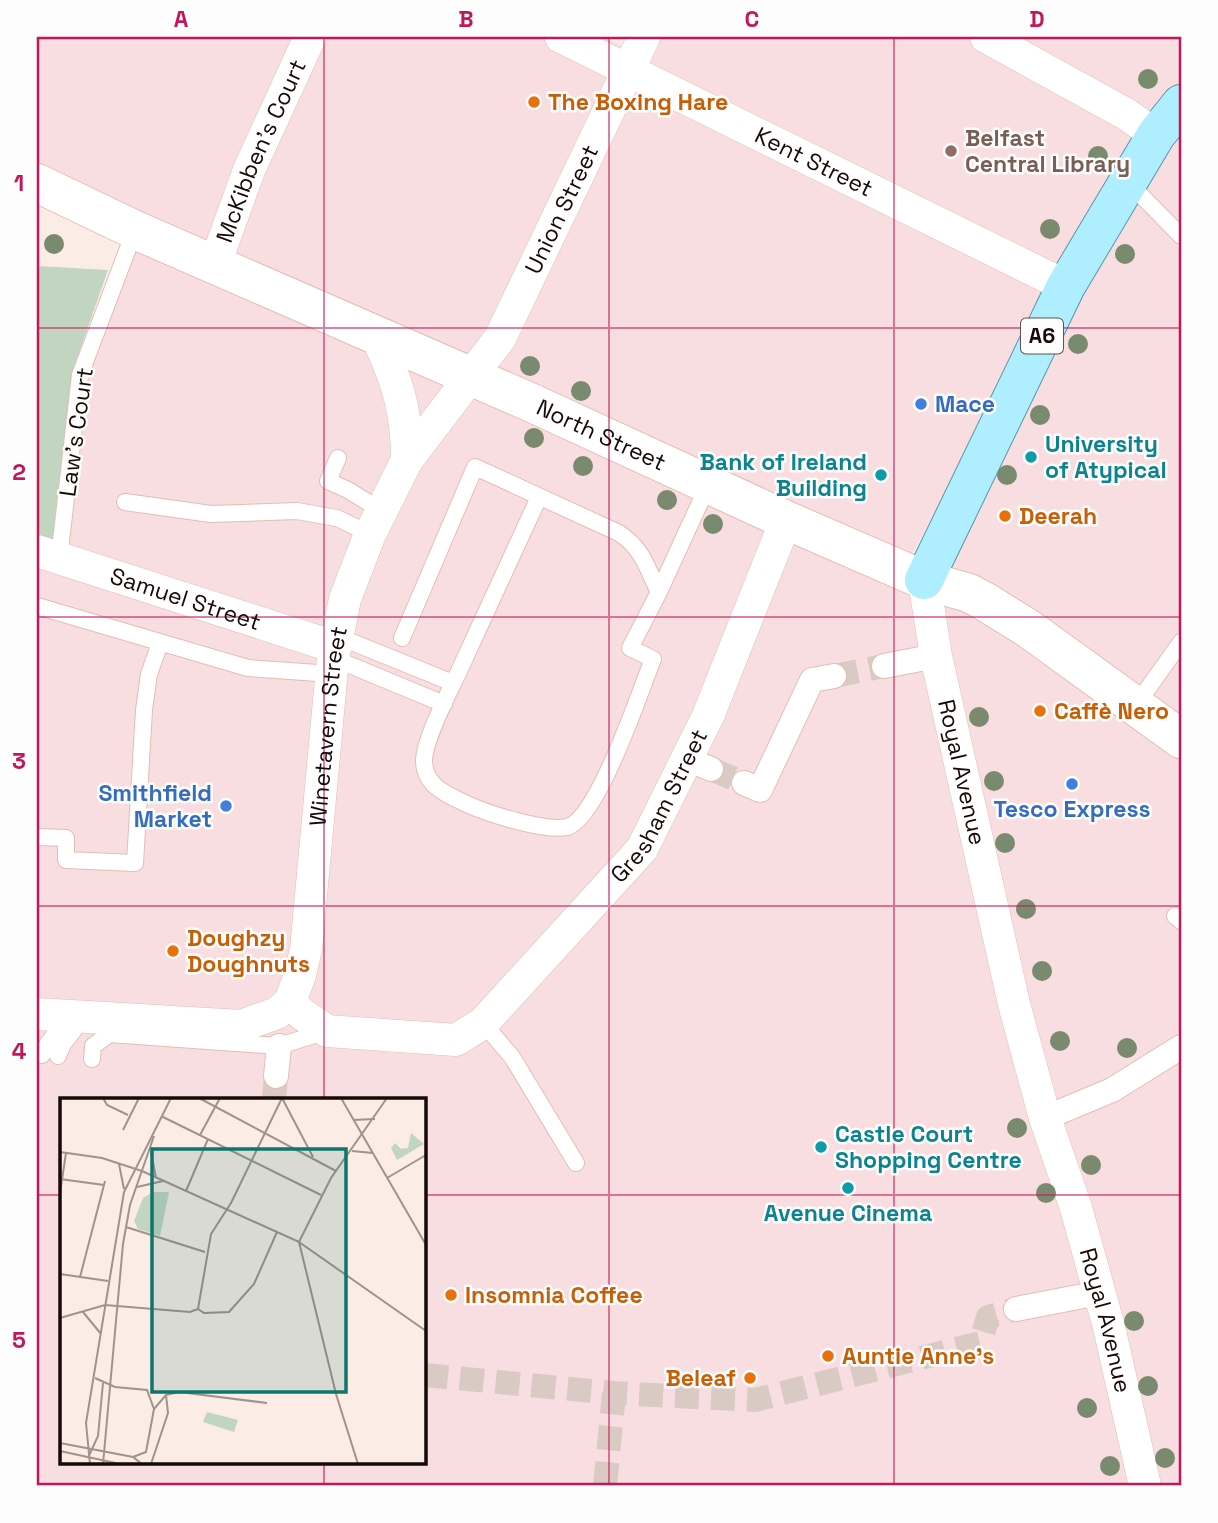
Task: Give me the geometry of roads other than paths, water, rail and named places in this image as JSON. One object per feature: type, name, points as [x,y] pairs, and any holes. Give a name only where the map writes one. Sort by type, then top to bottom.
[{"type":"main road","name":"A6","points":[[924,580],[1066,286],[1126,181],[1156,135],[1181,104]]},
{"type":"main road","name":"North Street","points":[[37,183],[55,204],[135,230],[215,264],[709,483],[786,520],[924,580],[969,593],[1029,629],[1181,739]]},
{"type":"street","name":"McKibben's Court","points":[[215,264],[249,170],[310,37]]},
{"type":"street","name":"Kent Street","points":[[561,37],[1066,286]]},
{"type":"street","name":"Union Street","points":[[471,377],[500,338],[644,37]]},
{"type":"street","points":[[1000,41],[1126,114],[1156,135]]},
{"type":"street","name":"Winetavern Street","points":[[376,335],[397,381],[407,437],[407,460]]},
{"type":"street","name":"Winetavern Street","points":[[290,1002],[306,949],[334,654],[345,599],[376,522],[407,460],[471,377]]},
{"type":"street","name":"Gresham Street","points":[[327,1031],[456,1040],[483,1023],[642,849],[699,764],[708,716],[786,520]]},
{"type":"street","name":"Samuel Street","points":[[48,555],[334,654]]},
{"type":"street","name":"Royal Avenue","points":[[924,580],[936,656],[1014,1004],[1045,1118],[1076,1208],[1109,1327],[1145,1486]]},
{"type":"street","points":[[884,666],[936,656]]},
{"type":"street","points":[[744,783],[761,790],[812,680],[834,676]]},
{"type":"street","points":[[37,1014],[241,1026],[277,1013],[290,1002],[327,1031]]},
{"type":"street","points":[[276,1076],[279,1045]]},
{"type":"street","points":[[1045,1118],[1112,1090],[1181,1048]]},
{"type":"street","points":[[1016,1309],[1099,1293]]},
{"type":"lane","points":[[1126,181],[1181,236]]},
{"type":"lane","name":"Law's Court","points":[[48,555],[80,375],[135,230]]},
{"type":"lane","points":[[338,458],[328,481],[348,490],[376,522]]},
{"type":"lane","points":[[402,638],[475,467],[619,533],[634,543],[659,592]]},
{"type":"lane","points":[[539,497],[444,704],[425,751],[424,764],[432,784],[438,790],[478,809],[524,822],[568,827],[582,817],[603,784],[653,659],[630,648],[709,483]]},
{"type":"lane","points":[[125,502],[211,514],[297,511],[376,522]]},
{"type":"lane","points":[[37,606],[248,668],[334,654],[453,684]]},
{"type":"lane","points":[[1136,705],[1181,642]]},
{"type":"lane","points":[[37,837],[66,838],[66,860],[135,863],[149,674],[160,643]]},
{"type":"lane","points":[[334,654],[444,704]]},
{"type":"lane","points":[[50,1056],[48,1043],[77,1016]]},
{"type":"lane","points":[[483,1023],[512,1057],[576,1163]]},
{"type":"lane","points":[[92,1059],[93,1046],[109,1034],[279,1045],[327,1031]]},
{"type":"tunnel","points":[[834,676],[884,666]]},
{"type":"tunnel","points":[[711,769],[744,783]]},
{"type":"tunnel","points":[[274,1098],[276,1076]]},
{"type":"tunnel","points":[[425,1375],[614,1393],[755,1400],[980,1343],[988,1317],[1016,1309]]},
{"type":"tunnel","points":[[605,1486],[614,1393]]},
{"type":"place","name":"The Boxing Hare","points":[[534,102]]},
{"type":"place","name":"Belfast Central Library","points":[[951,151]]},
{"type":"place","name":"Mace","points":[[921,404]]},
{"type":"place","name":"University of Atypical","points":[[1031,457]]},
{"type":"place","name":"Bank of Ireland Building","points":[[881,475]]},
{"type":"place","name":"Deerah","points":[[1005,516]]},
{"type":"place","name":"Caffè Nero","points":[[1040,711]]},
{"type":"place","name":"Tesco Express","points":[[1072,784]]},
{"type":"place","name":"Smithfield Market","points":[[226,806]]},
{"type":"place","name":"Doughzy Doughnuts","points":[[173,951]]},
{"type":"place","name":"Castle Court Shopping Centre","points":[[821,1147]]},
{"type":"place","name":"Avenue Cinema","points":[[848,1188]]},
{"type":"place","name":"Insomnia Coffee","points":[[451,1295]]},
{"type":"place","name":"Auntie Anne's","points":[[828,1356]]},
{"type":"place","name":"Beleaf","points":[[750,1378]]}]
